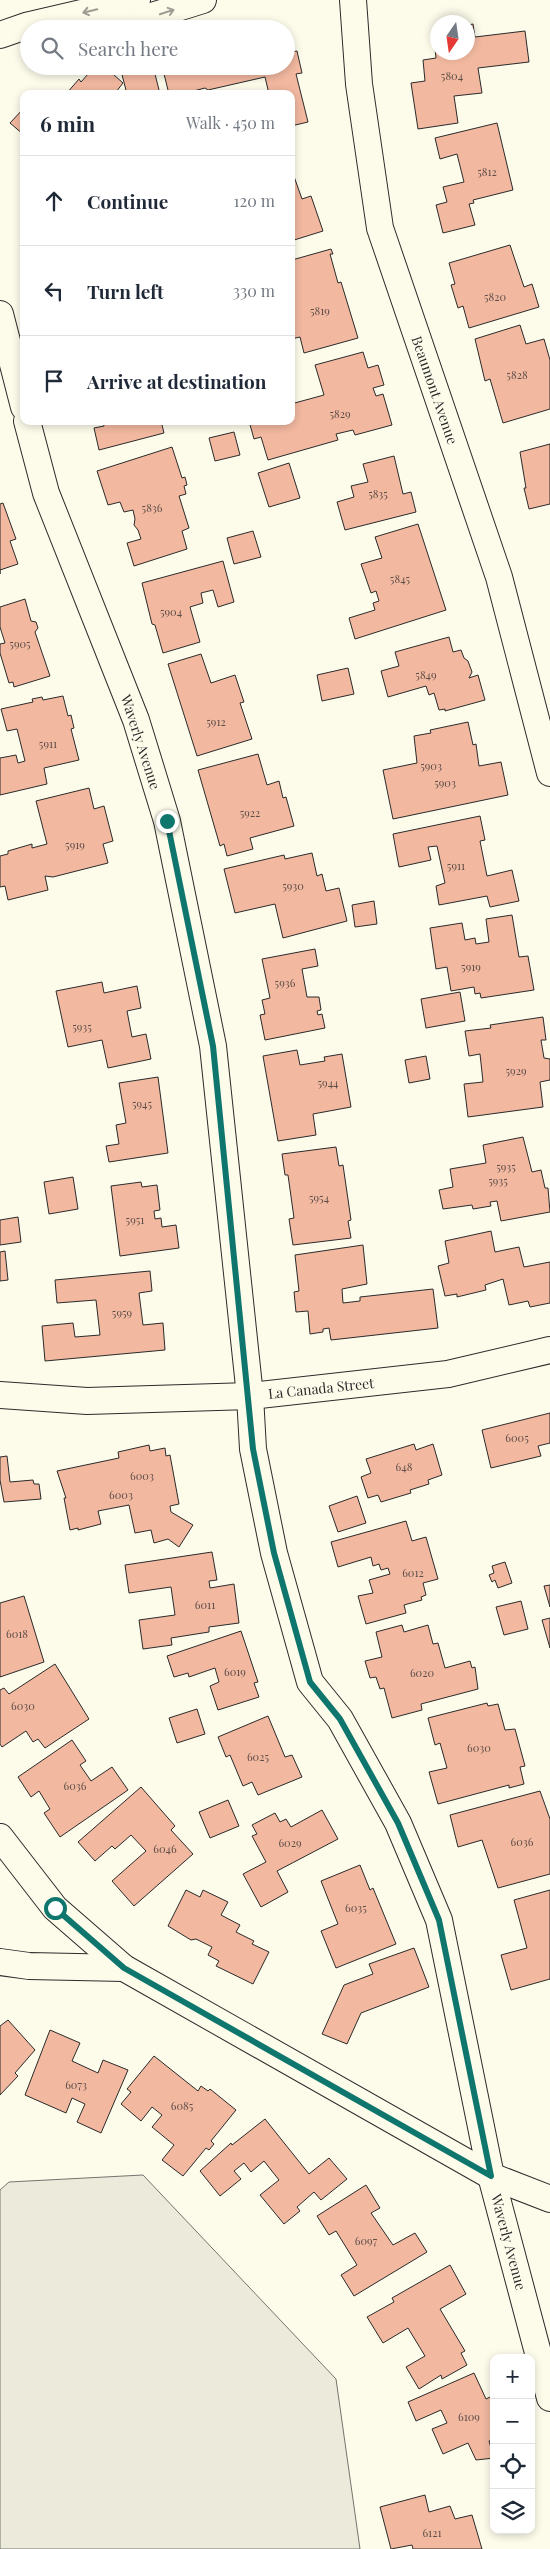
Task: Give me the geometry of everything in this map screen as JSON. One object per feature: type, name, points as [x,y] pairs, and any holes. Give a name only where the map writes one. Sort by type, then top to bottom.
[{"type":"street","points":[[52,20],[137,0]]},
{"type":"street","points":[[139,20],[203,0]]},
{"type":"street","name":"Beaumont Avenue","points":[[353,0],[359,84],[380,228],[499,577],[550,773]]},
{"type":"street","points":[[0,35],[20,28]]},
{"type":"street","points":[[0,47],[20,46]]},
{"type":"street","points":[[0,314],[20,392]]},
{"type":"street","name":"Waverly Avenue","points":[[29,425],[46,493],[136,720],[167,821],[213,1046],[250,1396],[253,1449],[274,1553],[310,1682],[340,1719],[398,1823],[439,1920],[491,2176],[550,2398]]},
{"type":"street","name":"La Canada Street","points":[[0,1395],[87,1402],[250,1396],[448,1374],[550,1350]]},
{"type":"street","points":[[0,1837],[55,1908],[124,1968],[491,2176],[550,2199]]},
{"type":"street","points":[[0,1962],[29,1966],[124,1968]]},
{"type":"shaded area","points":[[143,2175],[336,2379],[360,2549],[0,2549],[0,2190],[9,2182]]},
{"type":"building","points":[[525,31],[529,62],[478,68],[482,93],[454,96],[458,123],[418,129],[411,83],[425,81],[423,60],[475,60],[475,37]]},
{"type":"building","points":[[295,51],[297,51],[302,73],[296,74],[308,122],[295,125],[295,90],[268,90],[265,77],[208,90],[205,88],[197,90],[168,90],[164,75],[295,75]]},
{"type":"building","points":[[87,75],[114,75],[123,83],[118,90],[69,90],[79,79],[81,82]]},
{"type":"building","points":[[122,75],[155,75],[159,90],[126,90]]},
{"type":"building","points":[[20,112],[20,132],[10,123]]},
{"type":"building","points":[[497,123],[513,190],[473,200],[474,203],[469,204],[475,225],[443,233],[436,205],[447,202],[443,187],[464,182],[457,154],[440,159],[435,138]]},
{"type":"building","points":[[295,179],[302,199],[311,196],[323,231],[295,240]]},
{"type":"building","points":[[510,245],[524,287],[532,284],[539,307],[469,328],[463,306],[458,308],[451,285],[455,284],[449,263]]},
{"type":"building","points":[[331,249],[333,254],[330,254],[338,283],[341,282],[358,338],[304,353],[300,337],[295,338],[295,259]]},
{"type":"building","points":[[520,325],[526,344],[544,339],[550,360],[550,409],[503,423],[490,379],[485,381],[475,339]]},
{"type":"building","points":[[363,352],[368,368],[378,365],[384,385],[373,388],[376,396],[383,394],[392,425],[355,435],[353,430],[336,434],[338,440],[268,460],[261,437],[254,439],[250,425],[295,425],[295,403],[324,395],[315,365]]},
{"type":"building","points":[[162,425],[164,433],[99,450],[94,428],[104,426]]},
{"type":"building","points":[[234,432],[240,455],[215,461],[209,438]]},
{"type":"building","points":[[550,444],[550,504],[529,509],[524,488],[526,488],[520,452]]},
{"type":"building","points":[[172,447],[182,478],[185,477],[187,485],[184,486],[186,494],[179,496],[189,528],[182,531],[187,549],[134,566],[127,543],[141,539],[134,525],[133,510],[124,512],[120,502],[108,505],[97,471]]},
{"type":"building","points":[[394,456],[403,494],[411,492],[416,512],[345,530],[337,502],[354,497],[351,486],[368,482],[363,464]]},
{"type":"building","points":[[289,463],[300,498],[269,507],[258,473]]},
{"type":"building","points":[[3,503],[16,539],[10,541],[18,564],[0,570],[0,504]]},
{"type":"building","points":[[418,524],[446,610],[355,639],[349,618],[375,610],[373,603],[379,601],[376,591],[371,593],[361,564],[382,558],[375,537]]},
{"type":"building","points":[[253,531],[261,557],[234,564],[227,538]]},
{"type":"building","points":[[223,561],[234,602],[218,607],[213,590],[201,593],[203,603],[190,607],[200,642],[163,653],[155,625],[152,624],[142,583]]},
{"type":"building","points":[[25,599],[31,621],[36,622],[38,628],[35,632],[50,676],[14,687],[13,682],[9,683],[0,653],[0,644],[5,643],[0,627],[0,607]]},
{"type":"building","points":[[449,637],[453,652],[461,650],[464,658],[468,661],[472,672],[469,678],[478,675],[485,700],[445,711],[445,709],[439,710],[434,693],[429,695],[426,686],[388,697],[381,671],[399,666],[395,652]]},
{"type":"building","points":[[201,654],[211,683],[235,675],[244,702],[240,703],[252,739],[197,756],[168,664]]},
{"type":"building","points":[[348,668],[354,694],[322,701],[317,675]]},
{"type":"building","points":[[63,696],[68,716],[71,715],[74,728],[71,729],[79,760],[44,768],[47,784],[0,795],[0,758],[16,755],[18,763],[25,761],[17,729],[7,731],[1,709],[33,702],[32,699],[42,697],[43,700]]},
{"type":"building","points":[[468,722],[473,745],[476,744],[479,766],[501,762],[508,795],[393,819],[383,770],[417,763],[414,736],[431,733],[430,730]]},
{"type":"building","points":[[258,754],[267,785],[279,781],[283,798],[286,797],[294,826],[250,838],[253,849],[227,856],[224,844],[220,846],[198,770]]},
{"type":"building","points":[[89,788],[94,809],[104,806],[113,841],[103,844],[108,863],[53,877],[45,876],[48,890],[8,900],[5,886],[0,887],[0,856],[8,854],[8,851],[32,844],[32,848],[47,844],[36,801]]},
{"type":"building","points":[[480,816],[485,840],[480,841],[487,876],[512,870],[519,901],[490,907],[487,896],[439,905],[436,886],[445,883],[437,846],[428,847],[431,860],[399,867],[393,834]]},
{"type":"building","points":[[312,853],[317,876],[322,874],[326,891],[339,888],[347,921],[283,938],[275,904],[235,913],[224,869],[284,855],[285,859]]},
{"type":"building","points":[[374,901],[377,924],[355,927],[352,905]]},
{"type":"building","points":[[512,915],[519,957],[528,956],[534,990],[481,998],[480,993],[475,994],[474,987],[451,991],[447,967],[436,969],[430,928],[462,923],[465,940],[475,938],[476,944],[489,942],[486,919]]},
{"type":"building","points":[[315,949],[318,966],[302,969],[307,997],[319,997],[321,1010],[317,1011],[318,1015],[322,1014],[325,1028],[265,1040],[260,1015],[265,1014],[262,1000],[270,998],[262,959]]},
{"type":"building","points":[[102,982],[104,993],[137,986],[141,1008],[127,1011],[132,1037],[146,1034],[151,1059],[108,1068],[102,1040],[68,1047],[56,991]]},
{"type":"building","points":[[460,992],[465,1021],[426,1028],[421,999]]},
{"type":"building","points":[[543,1017],[546,1040],[541,1040],[544,1058],[550,1059],[550,1080],[540,1082],[543,1107],[468,1117],[464,1084],[483,1082],[480,1054],[469,1056],[465,1031],[491,1028],[490,1025]]},
{"type":"building","points":[[297,1050],[300,1065],[325,1061],[324,1057],[342,1054],[351,1107],[313,1114],[316,1135],[278,1141],[263,1056]]},
{"type":"building","points":[[426,1056],[430,1079],[409,1083],[405,1060]]},
{"type":"building","points":[[158,1077],[168,1153],[109,1162],[106,1146],[119,1144],[116,1125],[126,1123],[119,1083]]},
{"type":"building","points":[[523,1137],[532,1172],[541,1170],[545,1188],[548,1188],[550,1212],[501,1221],[497,1201],[490,1202],[491,1206],[473,1209],[472,1205],[443,1209],[439,1190],[453,1187],[450,1169],[486,1163],[483,1145]]},
{"type":"building","points":[[336,1147],[339,1166],[343,1165],[351,1220],[348,1221],[351,1238],[293,1245],[289,1219],[294,1218],[288,1175],[285,1175],[282,1154]]},
{"type":"building","points":[[73,1177],[78,1209],[49,1214],[44,1182]]},
{"type":"building","points":[[141,1182],[142,1187],[157,1185],[160,1210],[154,1211],[155,1219],[161,1218],[162,1227],[176,1225],[179,1248],[120,1256],[111,1186]]},
{"type":"building","points":[[18,1217],[21,1242],[0,1245],[0,1220]]},
{"type":"building","points":[[491,1231],[495,1252],[519,1247],[524,1267],[550,1262],[550,1303],[530,1307],[528,1301],[509,1305],[503,1279],[485,1285],[486,1290],[457,1297],[457,1294],[445,1296],[438,1266],[449,1263],[445,1241]]},
{"type":"building","points":[[363,1245],[367,1284],[342,1289],[343,1303],[360,1301],[360,1297],[433,1289],[438,1328],[331,1340],[329,1328],[323,1329],[323,1332],[310,1334],[308,1311],[296,1312],[294,1292],[299,1291],[295,1255]]},
{"type":"building","points":[[5,1251],[8,1280],[0,1281],[0,1252]]},
{"type":"building","points":[[150,1271],[152,1291],[139,1293],[143,1325],[163,1323],[165,1350],[45,1361],[42,1326],[73,1323],[75,1337],[100,1335],[96,1300],[57,1303],[55,1280]]},
{"type":"building","points":[[550,1413],[550,1443],[538,1446],[541,1456],[491,1468],[482,1430]]},
{"type":"building","points":[[414,1444],[416,1450],[433,1444],[442,1475],[428,1480],[429,1484],[410,1490],[411,1493],[381,1502],[378,1495],[368,1498],[361,1477],[371,1473],[366,1459]]},
{"type":"building","points":[[149,1445],[150,1451],[165,1448],[166,1456],[170,1455],[179,1504],[170,1506],[171,1512],[193,1525],[179,1547],[168,1539],[154,1543],[151,1530],[135,1533],[129,1505],[98,1511],[101,1524],[78,1530],[78,1528],[70,1530],[64,1498],[66,1498],[57,1471],[119,1458],[118,1452]]},
{"type":"building","points":[[7,1456],[10,1482],[33,1480],[34,1484],[39,1484],[41,1499],[4,1502],[0,1480],[0,1457]]},
{"type":"building","points":[[357,1496],[366,1523],[338,1532],[329,1506]]},
{"type":"building","points":[[406,1521],[412,1541],[426,1537],[438,1579],[423,1583],[426,1595],[421,1597],[422,1600],[404,1605],[406,1613],[366,1624],[358,1596],[373,1593],[369,1580],[390,1574],[388,1568],[381,1570],[379,1564],[373,1566],[371,1557],[338,1567],[331,1542]]},
{"type":"building","points":[[212,1552],[217,1580],[209,1581],[210,1588],[234,1584],[239,1623],[209,1627],[209,1632],[171,1638],[172,1645],[143,1649],[139,1620],[175,1615],[171,1587],[129,1593],[125,1565]]},
{"type":"building","points":[[505,1562],[512,1583],[498,1588],[495,1580],[492,1582],[489,1575],[494,1573],[492,1566]]},
{"type":"building","points":[[550,1585],[550,1607],[544,1586]]},
{"type":"building","points":[[24,1596],[44,1662],[0,1677],[0,1603]]},
{"type":"building","points":[[521,1601],[528,1629],[504,1635],[496,1607]]},
{"type":"building","points":[[550,1618],[550,1648],[542,1620]]},
{"type":"building","points":[[402,1625],[404,1632],[428,1625],[433,1644],[438,1643],[445,1668],[470,1661],[472,1668],[475,1667],[478,1689],[421,1704],[422,1710],[392,1718],[384,1688],[380,1689],[376,1677],[370,1678],[365,1661],[382,1657],[376,1632]]},
{"type":"building","points":[[241,1631],[258,1682],[254,1683],[259,1697],[218,1710],[210,1686],[219,1682],[215,1668],[189,1677],[188,1673],[174,1677],[167,1656]]},
{"type":"building","points":[[55,1664],[89,1719],[45,1748],[38,1739],[33,1742],[26,1731],[2,1747],[0,1744],[0,1690],[4,1688],[9,1694]]},
{"type":"building","points":[[487,1703],[488,1706],[498,1704],[505,1730],[515,1729],[525,1766],[520,1767],[524,1784],[509,1788],[509,1785],[438,1804],[429,1772],[447,1768],[440,1743],[435,1745],[428,1718]]},
{"type":"building","points":[[197,1709],[205,1734],[177,1743],[169,1718]]},
{"type":"building","points":[[268,1716],[285,1757],[292,1755],[302,1777],[258,1795],[252,1782],[243,1786],[230,1755],[226,1757],[218,1737]]},
{"type":"building","points":[[72,1740],[86,1761],[80,1765],[91,1781],[112,1767],[128,1790],[60,1837],[44,1813],[50,1809],[39,1791],[31,1797],[18,1777]]},
{"type":"building","points":[[141,1787],[175,1826],[171,1830],[193,1854],[134,1906],[112,1881],[146,1851],[131,1835],[115,1849],[112,1846],[95,1861],[78,1842]]},
{"type":"building","points":[[540,1791],[550,1819],[550,1874],[498,1888],[482,1840],[458,1847],[450,1815]]},
{"type":"building","points":[[228,1800],[239,1826],[210,1838],[199,1812]]},
{"type":"building","points":[[322,1810],[338,1839],[277,1871],[288,1892],[261,1907],[243,1874],[266,1862],[252,1836],[257,1834],[252,1825],[275,1813],[280,1822],[286,1819],[291,1827]]},
{"type":"building","points":[[360,1865],[370,1890],[373,1888],[396,1944],[336,1968],[321,1931],[338,1924],[321,1881]]},
{"type":"building","points":[[186,1890],[200,1897],[203,1890],[228,1902],[221,1915],[240,1925],[236,1932],[254,1941],[252,1944],[269,1952],[253,1984],[216,1966],[219,1961],[208,1955],[212,1947],[196,1939],[191,1940],[168,1926]]},
{"type":"building","points":[[550,1890],[550,1979],[511,1990],[501,1955],[527,1948],[514,1900]]},
{"type":"building","points":[[414,1948],[429,1987],[361,2013],[347,2044],[322,2034],[344,1985],[373,1974],[369,1964]]},
{"type":"building","points":[[8,2020],[35,2050],[15,2073],[18,2076],[0,2095],[0,2026]]},
{"type":"building","points":[[50,2030],[80,2043],[72,2061],[98,2073],[103,2060],[128,2070],[101,2133],[77,2122],[85,2104],[72,2098],[66,2113],[25,2095]]},
{"type":"building","points":[[154,2056],[198,2091],[201,2086],[208,2091],[210,2089],[236,2110],[211,2141],[214,2144],[209,2150],[206,2148],[183,2176],[162,2160],[174,2145],[152,2127],[162,2115],[152,2107],[141,2121],[121,2104],[131,2092],[127,2089]]},
{"type":"building","points":[[265,2119],[309,2174],[329,2158],[347,2179],[321,2200],[314,2192],[297,2207],[300,2211],[284,2224],[260,2195],[279,2180],[264,2161],[251,2172],[244,2163],[234,2171],[241,2179],[220,2196],[200,2171],[231,2143],[232,2145]]},
{"type":"building","points":[[366,2185],[380,2208],[371,2213],[393,2245],[415,2233],[427,2252],[354,2296],[341,2275],[357,2265],[336,2231],[329,2235],[317,2216]]},
{"type":"building","points":[[450,2265],[466,2294],[440,2309],[465,2351],[461,2353],[467,2365],[442,2379],[441,2375],[419,2389],[406,2367],[425,2356],[408,2328],[383,2343],[367,2317],[394,2302],[392,2298]]},
{"type":"building","points":[[474,2373],[486,2399],[490,2397],[490,2458],[476,2460],[468,2443],[443,2454],[432,2429],[447,2423],[441,2410],[416,2421],[408,2402]]},
{"type":"building","points":[[425,2495],[429,2512],[450,2506],[455,2519],[472,2515],[482,2549],[413,2549],[412,2545],[391,2549],[380,2507]]},
{"type":"route","points":[[55,1908],[124,1968],[491,2176],[439,1920],[398,1823],[340,1719],[310,1682],[274,1553],[253,1449],[250,1396],[213,1046],[167,821]]}]
